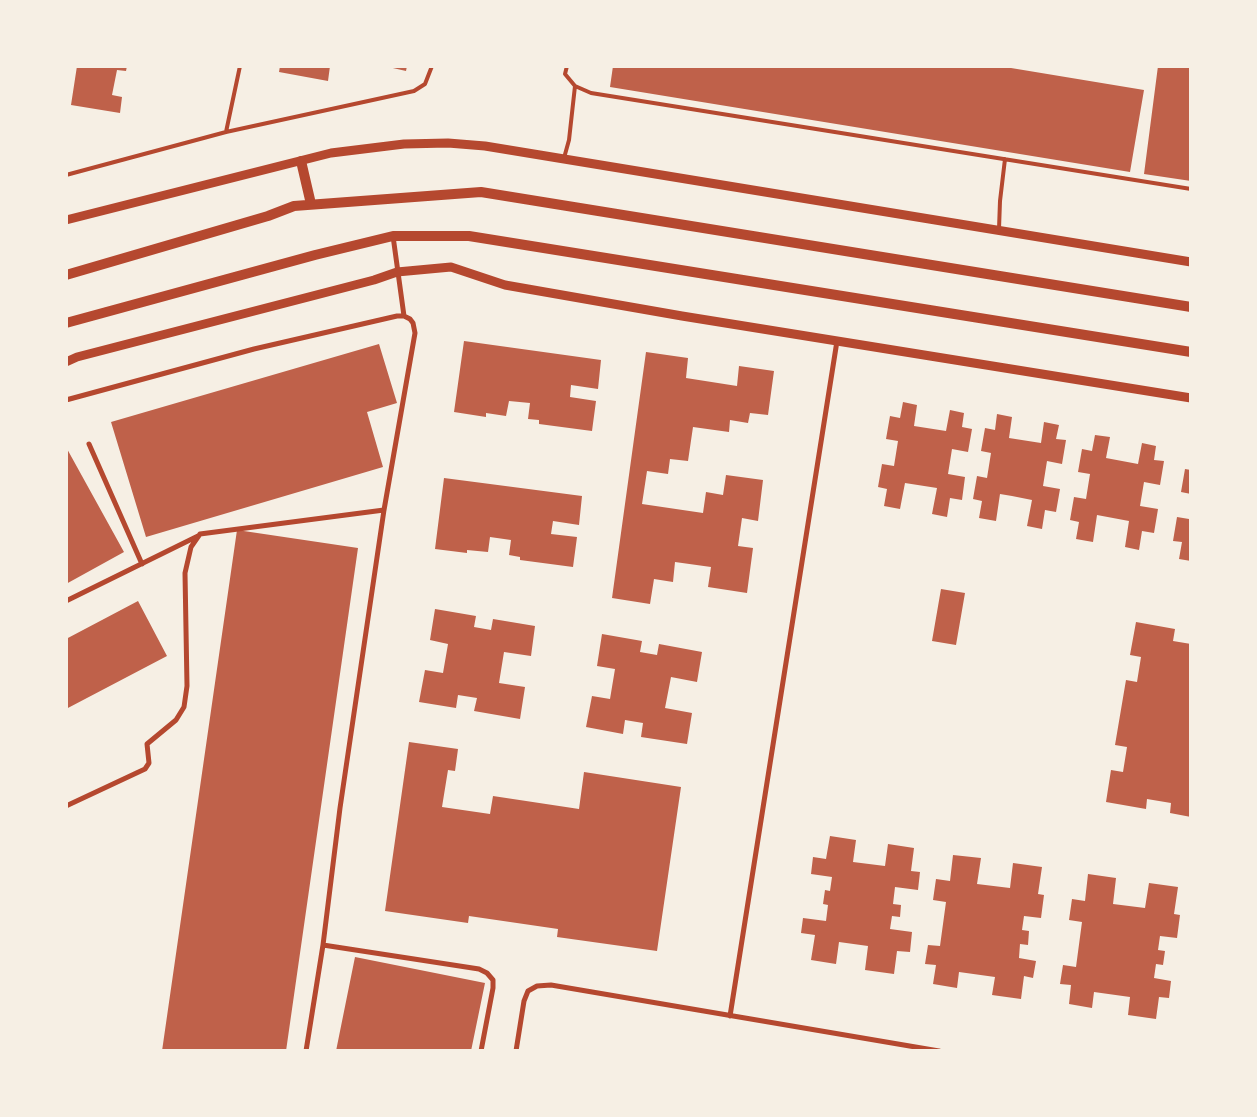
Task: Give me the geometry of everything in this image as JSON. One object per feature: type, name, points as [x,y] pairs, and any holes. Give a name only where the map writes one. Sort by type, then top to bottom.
[{"type":"main road","points":[[302,161],[310,204]]},
{"type":"main road","points":[[66,275],[268,216],[294,206],[481,192],[1191,307]]},
{"type":"main road","points":[[66,323],[315,255],[393,236],[469,236],[1191,352]]},
{"type":"street","points":[[66,220],[331,153],[404,144],[448,143],[485,146],[999,232],[1191,262]]},
{"type":"street","points":[[393,236],[404,316]]},
{"type":"street","points":[[66,362],[77,357],[374,280],[397,272],[451,267],[505,285],[1191,398]]},
{"type":"street","points":[[66,400],[254,349],[397,316],[404,316],[410,319],[416,333],[384,510],[340,808],[323,945],[306,1051]]},
{"type":"street","points":[[730,1016],[837,341]]},
{"type":"street","points":[[89,444],[142,564]]},
{"type":"street","points":[[66,602],[200,534],[384,510]]},
{"type":"street","points":[[66,806],[145,769],[149,764],[147,744],[176,720],[184,707],[187,686],[185,573],[191,547],[200,534]]},
{"type":"street","points":[[323,945],[478,969],[487,973],[493,980],[493,988],[481,1051]]},
{"type":"street","points":[[516,1051],[524,1001],[528,991],[537,986],[551,985],[939,1051]]},
{"type":"lane","points":[[226,132],[240,66]]},
{"type":"lane","points":[[66,175],[226,132],[414,91],[425,84],[432,66]]},
{"type":"lane","points":[[567,66],[565,74],[575,86],[591,93],[1191,189]]},
{"type":"lane","points":[[564,159],[575,86]]},
{"type":"lane","points":[[999,232],[1004,159]]},
{"type":"building","points":[[77,66],[127,66],[126,71],[117,70],[112,95],[122,97],[120,113],[71,105]]},
{"type":"building","points":[[280,66],[330,66],[328,81],[279,72]]},
{"type":"building","points":[[384,66],[407,66],[406,71]]},
{"type":"building","points":[[613,66],[999,66],[1144,90],[1130,172],[610,87]]},
{"type":"building","points":[[1158,66],[1191,66],[1191,181],[1144,174]]},
{"type":"building","points":[[464,341],[601,360],[598,389],[571,385],[570,397],[596,401],[592,431],[539,424],[539,420],[528,419],[530,403],[509,401],[506,416],[486,413],[486,417],[454,412]]},
{"type":"building","points":[[379,344],[397,403],[367,412],[383,467],[146,537],[111,422]]},
{"type":"building","points":[[646,352],[688,358],[686,378],[737,386],[739,366],[774,371],[768,415],[750,413],[748,423],[730,420],[729,432],[693,427],[688,461],[670,459],[668,474],[647,471],[642,504],[703,513],[706,492],[723,495],[726,475],[763,480],[758,521],[742,518],[738,546],[753,548],[747,593],[708,587],[711,567],[675,562],[673,582],[654,579],[650,604],[612,598]]},
{"type":"building","points":[[903,402],[917,405],[914,426],[946,431],[950,410],[964,413],[962,427],[972,429],[968,452],[952,449],[948,474],[965,477],[962,500],[950,498],[947,517],[932,514],[937,488],[905,483],[900,509],[884,506],[887,489],[878,487],[882,464],[894,466],[898,441],[886,439],[890,416],[900,418]]},
{"type":"building","points":[[997,414],[1012,417],[1009,438],[1041,443],[1044,422],[1059,425],[1056,439],[1066,440],[1062,464],[1047,461],[1043,486],[1060,489],[1056,512],[1045,510],[1042,529],[1027,526],[1032,500],[1012,496],[1000,494],[996,521],[979,518],[982,501],[973,499],[977,476],[987,478],[991,453],[981,451],[985,428],[995,430]]},
{"type":"building","points":[[1095,435],[1110,437],[1106,458],[1138,464],[1142,443],[1156,446],[1154,460],[1164,461],[1160,485],[1144,482],[1140,506],[1158,509],[1154,533],[1142,531],[1139,550],[1125,547],[1129,521],[1097,515],[1093,542],[1076,539],[1079,522],[1070,520],[1074,497],[1086,499],[1090,474],[1078,472],[1082,449],[1092,451]]},
{"type":"building","points":[[66,447],[124,552],[66,584]]},
{"type":"building","points":[[1185,469],[1191,470],[1191,494],[1181,492]]},
{"type":"building","points":[[444,478],[582,496],[579,525],[553,521],[551,534],[577,537],[573,567],[520,560],[520,557],[509,555],[511,540],[490,537],[488,552],[467,550],[467,553],[435,549]]},
{"type":"building","points":[[1190,514],[1191,561],[1179,559],[1182,542],[1173,541],[1177,517],[1189,519]]},
{"type":"building","points":[[237,530],[358,548],[286,1051],[162,1051]]},
{"type":"building","points":[[941,589],[965,593],[956,645],[932,641]]},
{"type":"building","points":[[138,601],[167,656],[66,709],[66,639]]},
{"type":"building","points":[[435,609],[476,616],[474,627],[491,630],[493,619],[535,626],[531,656],[504,652],[499,683],[525,687],[520,719],[474,711],[477,698],[458,695],[456,708],[419,702],[425,670],[443,673],[448,644],[430,640]]},
{"type":"building","points":[[1136,622],[1175,629],[1173,641],[1191,644],[1191,817],[1170,813],[1171,803],[1147,799],[1146,809],[1106,802],[1111,770],[1123,772],[1127,747],[1115,745],[1126,680],[1137,682],[1141,657],[1130,655]]},
{"type":"building","points":[[602,634],[642,641],[640,652],[657,655],[659,644],[702,652],[697,682],[671,677],[665,708],[692,713],[687,744],[641,737],[643,723],[625,720],[623,734],[586,727],[592,696],[610,699],[615,669],[597,666]]},
{"type":"building","points":[[409,742],[458,749],[455,771],[448,770],[442,807],[490,814],[493,796],[579,809],[584,772],[681,787],[657,951],[557,937],[558,929],[469,916],[468,923],[385,911]]},
{"type":"building","points":[[830,836],[856,840],[853,862],[885,866],[888,844],[914,848],[911,871],[920,872],[918,890],[895,887],[893,904],[901,905],[900,917],[892,916],[890,929],[912,932],[910,952],[897,951],[894,974],[865,970],[868,946],[839,942],[836,964],[811,960],[815,935],[801,933],[803,918],[826,921],[828,905],[823,904],[825,890],[830,891],[832,877],[811,874],[813,857],[826,859]]},
{"type":"building","points":[[953,855],[981,858],[977,884],[1010,888],[1013,863],[1042,867],[1038,894],[1044,895],[1041,918],[1024,916],[1022,930],[1029,931],[1028,945],[1020,944],[1019,958],[1036,961],[1033,978],[1024,976],[1021,999],[992,995],[995,977],[959,972],[957,988],[933,984],[936,965],[925,964],[928,945],[940,946],[946,902],[933,900],[936,879],[950,881]]},
{"type":"building","points":[[1088,874],[1116,878],[1113,904],[1145,908],[1149,883],[1178,887],[1174,914],[1180,915],[1177,938],[1160,936],[1158,950],[1165,951],[1163,965],[1156,964],[1154,978],[1171,981],[1169,998],[1159,997],[1156,1019],[1128,1015],[1130,997],[1094,992],[1092,1008],[1069,1004],[1071,985],[1060,984],[1063,965],[1076,967],[1082,922],[1069,920],[1072,899],[1085,901]]},
{"type":"building","points":[[355,957],[485,983],[471,1051],[336,1051]]}]
